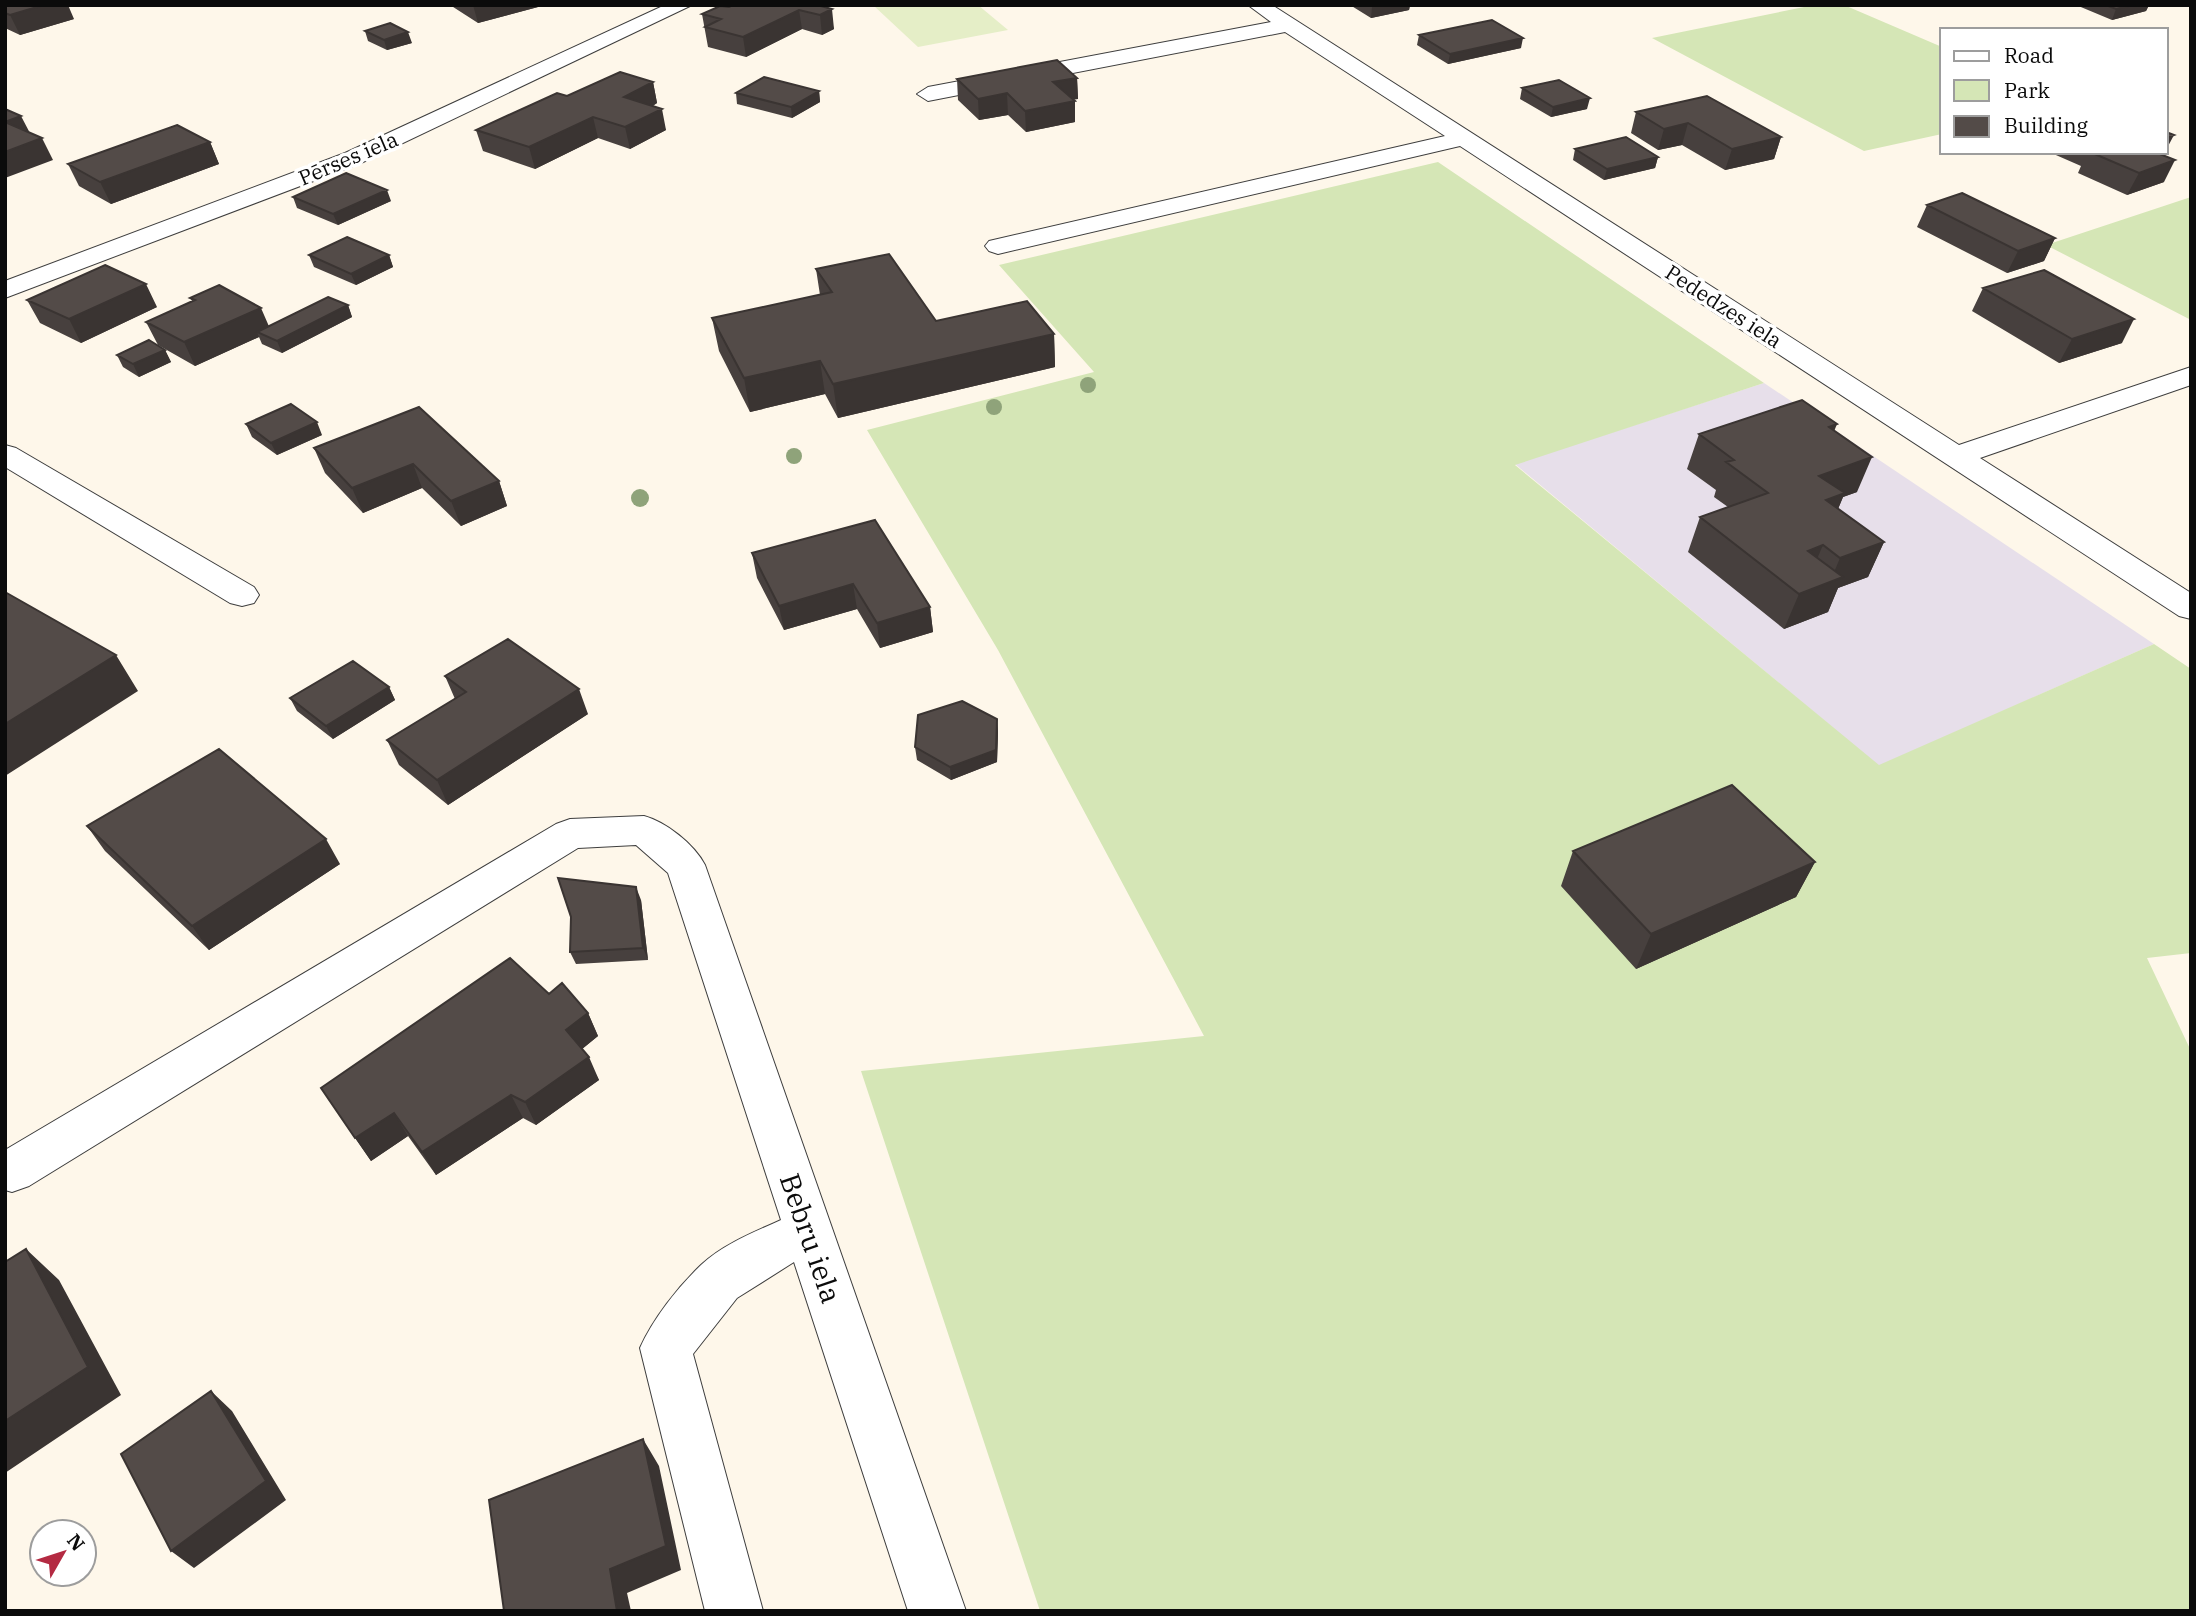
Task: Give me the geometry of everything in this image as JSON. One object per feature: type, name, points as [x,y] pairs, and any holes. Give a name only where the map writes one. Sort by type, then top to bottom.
[{"type":"street","name":"Pērses iela","points":[[5,290],[354,158],[682,5]]},
{"type":"street","name":"Pededzes iela","points":[[1258,5],[2191,608]]},
{"type":"street","points":[[928,94],[1288,25]]},
{"type":"street","points":[[998,246],[1464,138]]},
{"type":"street","points":[[1955,456],[2191,375]]},
{"type":"street","points":[[5,454],[242,595]]},
{"type":"street","name":"Bebru iela","points":[[12,1171],[570,834],[644,830],[685,865],[937,1611]]},
{"type":"street","points":[[734,1611],[666,1348],[719,1281],[763,1252],[809,1231]]},
{"type":"shaded area","points":[[1764,383],[2154,644],[1879,766],[1515,464]]},
{"type":"green space","points":[[873,5],[978,5],[1008,30],[918,47]]},
{"type":"green space","points":[[1814,5],[1844,5],[1940,46],[1940,134],[1864,151],[1652,38]]},
{"type":"green space","points":[[1438,162],[1764,383],[1515,465],[1879,765],[2154,644],[2191,669],[2191,953],[2147,958],[2191,1051],[2191,1611],[1040,1611],[861,1071],[1204,1036],[998,650],[867,430],[1094,372],[999,265]]},
{"type":"green space","points":[[2191,197],[2191,320],[2046,245]]},
{"type":"building","points":[[5,5],[44,5],[10,15],[5,13]]},
{"type":"building","points":[[817,5],[832,9],[820,15],[799,10],[743,37],[705,27],[721,19],[702,14],[720,6]]},
{"type":"building","points":[[2106,5],[2133,5],[2116,9]]},
{"type":"building","points":[[1492,20],[1523,38],[1450,54],[1419,35]]},
{"type":"building","points":[[390,23],[408,32],[384,40],[365,31]]},
{"type":"building","points":[[1057,60],[1077,78],[1053,82],[1075,101],[1025,111],[1007,93],[978,99],[957,79]]},
{"type":"building","points":[[620,72],[653,82],[624,97],[662,109],[625,127],[593,117],[529,147],[476,130],[557,93],[567,96]]},
{"type":"building","points":[[764,77],[819,91],[791,107],[736,93]]},
{"type":"building","points":[[1559,80],[1590,98],[1553,107],[1522,88]]},
{"type":"building","points":[[1707,96],[1781,137],[1732,149],[1688,123],[1664,129],[1636,112]]},
{"type":"building","points":[[5,109],[21,116],[5,122]]},
{"type":"building","points":[[5,122],[42,138],[5,152]]},
{"type":"building","points":[[177,125],[210,142],[100,182],[68,164]]},
{"type":"building","points":[[1626,137],[1658,157],[1607,169],[1575,149]]},
{"type":"building","points":[[2095,154],[2160,154],[2175,160],[2139,173]]},
{"type":"building","points":[[346,173],[387,190],[333,214],[293,197]]},
{"type":"building","points":[[1962,193],[2055,238],[2018,251],[1927,205]]},
{"type":"building","points":[[347,237],[389,255],[351,274],[309,255]]},
{"type":"building","points":[[889,254],[936,321],[1027,301],[1054,334],[833,384],[820,361],[744,378],[712,318],[832,292],[816,269]]},
{"type":"building","points":[[105,265],[146,284],[69,319],[27,300]]},
{"type":"building","points":[[2044,270],[2134,319],[2072,339],[1983,288]]},
{"type":"building","points":[[219,285],[261,308],[184,342],[146,322],[195,300],[190,298]]},
{"type":"building","points":[[328,297],[348,305],[277,341],[257,332]]},
{"type":"building","points":[[149,340],[165,350],[133,364],[117,355]]},
{"type":"building","points":[[1802,400],[1837,424],[1829,427],[1872,457],[1819,476],[1845,493],[1826,500],[1884,542],[1840,558],[1823,545],[1808,551],[1843,577],[1799,594],[1700,517],[1768,493],[1726,462],[1734,460],[1699,434]]},
{"type":"building","points":[[291,404],[317,422],[271,443],[246,424]]},
{"type":"building","points":[[419,407],[499,481],[451,501],[413,464],[352,488],[314,448]]},
{"type":"building","points":[[875,520],[930,607],[877,623],[853,584],[779,606],[752,553]]},
{"type":"building","points":[[5,592],[116,655],[5,724]]},
{"type":"building","points":[[508,639],[579,689],[437,780],[387,740],[466,692],[445,676]]},
{"type":"building","points":[[353,661],[389,687],[326,726],[290,698]]},
{"type":"building","points":[[962,701],[997,719],[996,750],[950,767],[915,747],[918,715]]},
{"type":"building","points":[[219,749],[326,839],[192,926],[87,826]]},
{"type":"building","points":[[1732,785],[1815,862],[1651,934],[1573,851]]},
{"type":"building","points":[[558,878],[636,887],[643,948],[570,952],[571,917]]},
{"type":"building","points":[[510,958],[549,994],[562,983],[588,1013],[566,1030],[589,1057],[525,1102],[511,1095],[422,1152],[394,1113],[355,1138],[321,1088]]},
{"type":"building","points":[[26,1249],[88,1367],[5,1421],[5,1262]]},
{"type":"building","points":[[211,1391],[266,1481],[171,1551],[121,1454]]},
{"type":"building","points":[[643,1439],[666,1546],[610,1569],[617,1611],[504,1611],[489,1500]]}]
